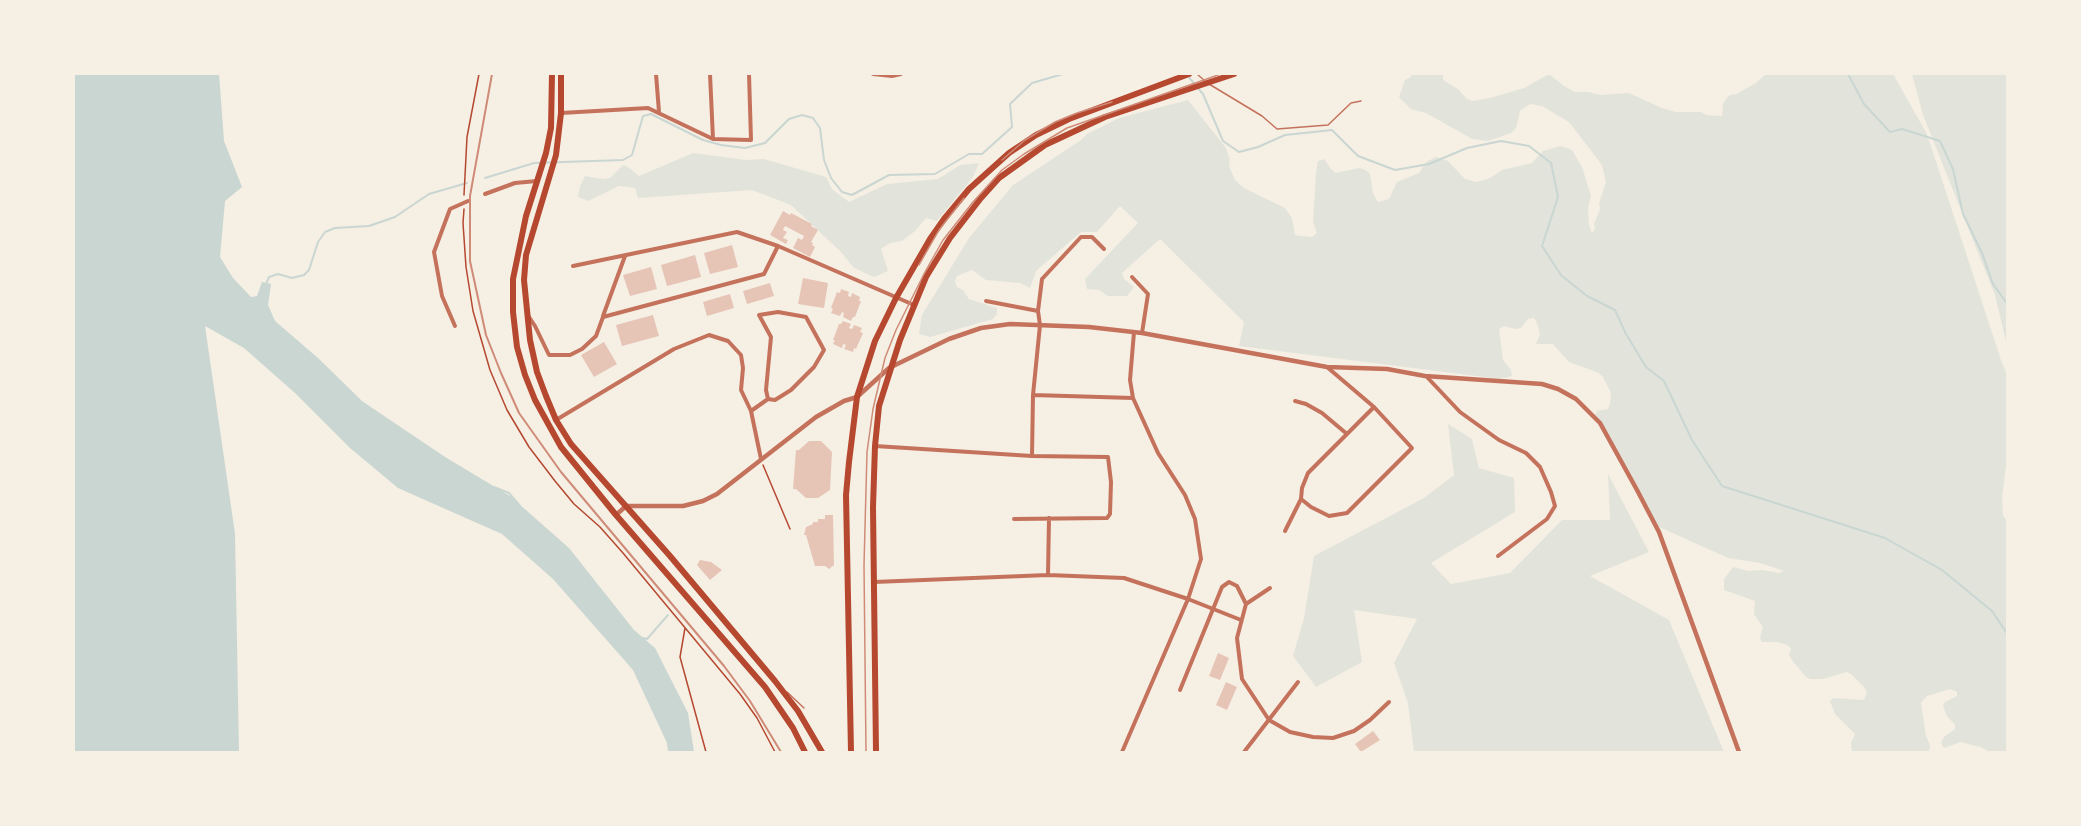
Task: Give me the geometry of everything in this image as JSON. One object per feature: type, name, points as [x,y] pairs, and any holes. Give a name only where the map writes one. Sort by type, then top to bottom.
[{"type":"main road","points":[[552,74],[551,128],[546,153],[521,236],[513,279],[513,312],[525,375],[547,424],[561,447],[616,515],[765,687],[792,728],[805,753]]},
{"type":"main road","points":[[561,74],[561,113],[556,155],[526,255],[524,280],[527,314],[537,372],[556,420],[571,444],[775,681],[798,711],[823,753]]},
{"type":"main road","points":[[850,753],[846,495],[857,397],[875,341],[896,298],[944,219],[969,189],[1009,153],[1036,135],[1069,118],[1189,74]]},
{"type":"main road","points":[[876,753],[873,582],[875,446],[879,406],[890,368],[926,277],[950,238],[999,178],[1045,145],[1105,117],[1234,74]]},
{"type":"street","points":[[656,74],[658,112]]},
{"type":"street","points":[[710,74],[713,139]]},
{"type":"street","points":[[561,113],[648,108],[713,139],[751,140],[749,74]]},
{"type":"street","points":[[873,74],[892,76],[901,74]]},
{"type":"street","points":[[485,194],[515,183],[537,181]]},
{"type":"street","points":[[455,326],[442,296],[434,252],[450,209],[466,201]]},
{"type":"street","points":[[573,266],[737,232],[778,246],[915,305]]},
{"type":"street","points":[[1032,456],[1033,395],[1042,279],[1081,237],[1092,237],[1104,249]]},
{"type":"street","points":[[603,317],[764,274],[778,246]]},
{"type":"street","points":[[527,314],[549,355],[570,355],[582,349],[596,336],[626,256]]},
{"type":"street","points":[[1132,277],[1148,294],[1142,333]]},
{"type":"street","points":[[986,301],[1038,311]]},
{"type":"street","points":[[750,411],[768,399],[775,400],[791,390],[814,367],[824,350],[806,317],[778,312],[759,315],[771,337],[766,390],[768,399]]},
{"type":"street","points":[[616,515],[626,506],[683,506],[703,501],[717,494],[816,417],[843,401],[857,397],[890,368],[949,339],[981,328],[1010,324],[1089,327],[1142,333],[1327,367],[1387,369],[1425,376],[1542,384],[1558,389],[1575,399],[1600,423],[1659,532],[1739,753]]},
{"type":"street","points":[[1122,753],[1188,599],[1201,559],[1195,519],[1185,495],[1158,453],[1133,398],[1130,380],[1134,332]]},
{"type":"street","points":[[556,420],[674,349],[709,335],[728,341],[741,355],[743,368],[741,390],[750,411],[761,459]]},
{"type":"street","points":[[1301,499],[1329,516],[1347,513],[1412,448],[1374,407],[1327,367]]},
{"type":"street","points":[[1425,376],[1460,412],[1499,440],[1526,453],[1540,466],[1551,492],[1555,506],[1547,519],[1498,556]]},
{"type":"street","points":[[1033,395],[1133,398]]},
{"type":"street","points":[[1295,401],[1322,412],[1347,434]]},
{"type":"street","points":[[1285,531],[1301,499],[1302,488],[1308,473],[1374,407]]},
{"type":"street","points":[[875,446],[1032,456],[1108,457],[1113,482],[1110,514],[1107,518],[1014,519]]},
{"type":"street","points":[[1048,575],[1049,518]]},
{"type":"street","points":[[873,582],[1048,575],[1124,578],[1188,599],[1241,620]]},
{"type":"street","points":[[1180,690],[1222,587],[1229,582],[1238,586],[1246,604]]},
{"type":"street","points":[[1270,588],[1246,604],[1237,638],[1242,680],[1269,720],[1290,732],[1333,738],[1354,731],[1389,702]]},
{"type":"street","points":[[1244,753],[1298,682]]},
{"type":"lane","points":[[1197,74],[1215,89],[1262,116],[1277,129],[1328,125],[1352,103],[1361,101]]},
{"type":"lane","points":[[775,681],[804,708]]},
{"type":"path","points":[[464,193],[467,137],[479,74]]},
{"type":"path","points":[[466,201],[463,223],[466,267],[473,311],[490,370],[507,410],[555,481],[574,504],[600,527],[740,694],[757,718],[775,753]]},
{"type":"path","points":[[761,459],[790,529]]},
{"type":"path","points":[[685,627],[680,657],[706,753]]},
{"type":"shaded area","points":[[74,74],[219,74],[224,141],[242,187],[225,201],[220,257],[233,278],[251,297],[257,296],[262,282],[271,284],[268,305],[275,321],[318,358],[362,401],[445,457],[510,496],[569,548],[634,630],[655,648],[688,713],[694,752],[668,752],[667,743],[633,670],[553,579],[502,534],[398,488],[350,448],[295,393],[244,348],[205,326],[235,534],[239,752],[74,752]]},
{"type":"shaded area","points":[[1412,74],[1443,74],[1443,80],[1458,89],[1467,99],[1473,101],[1524,88],[1549,74],[1575,92],[1601,95],[1629,93],[1676,112],[1701,112],[1706,115],[1722,116],[1723,104],[1730,95],[1756,83],[1766,74],[1893,74],[1927,134],[2007,375],[2008,449],[2002,498],[2003,515],[2008,523],[2007,752],[1990,752],[1960,742],[1945,748],[1942,746],[1941,742],[1945,736],[1955,729],[1955,725],[1947,716],[1943,706],[1945,702],[1957,696],[1957,692],[1950,689],[1927,696],[1921,703],[1926,736],[1930,745],[1929,752],[1852,752],[1851,743],[1855,734],[1835,714],[1830,701],[1833,698],[1864,700],[1867,692],[1863,686],[1847,672],[1823,679],[1806,677],[1791,659],[1789,646],[1778,642],[1762,642],[1760,638],[1763,627],[1754,614],[1755,601],[1724,590],[1724,579],[1733,567],[1748,571],[1763,570],[1779,573],[1784,571],[1760,563],[1728,558],[1657,526],[1595,416],[1597,411],[1608,409],[1610,404],[1611,393],[1603,377],[1599,373],[1569,362],[1553,344],[1536,344],[1540,334],[1534,318],[1528,319],[1521,328],[1504,326],[1499,329],[1503,360],[1511,370],[1512,376],[1500,379],[1239,346],[1244,322],[1160,239],[1122,273],[1124,279],[1134,287],[1127,296],[1108,296],[1099,290],[1087,289],[1085,279],[1138,223],[1120,206],[1097,232],[1081,232],[1036,271],[1030,288],[1020,283],[986,280],[972,270],[957,276],[955,281],[957,287],[963,290],[969,299],[997,308],[997,314],[993,319],[930,337],[919,334],[922,315],[969,238],[1013,185],[1087,134],[1119,118],[1188,100],[1226,148],[1230,160],[1229,166],[1235,180],[1244,188],[1285,208],[1292,218],[1295,235],[1312,237],[1317,233],[1313,222],[1318,161],[1324,159],[1336,173],[1359,168],[1366,170],[1370,174],[1373,193],[1378,202],[1389,199],[1397,182],[1419,173],[1426,162],[1436,157],[1448,161],[1465,179],[1477,182],[1490,178],[1502,170],[1532,163],[1543,151],[1561,146],[1572,150],[1582,167],[1591,196],[1588,208],[1592,233],[1595,229],[1594,224],[1606,182],[1602,165],[1569,122],[1542,106],[1530,104],[1520,111],[1516,128],[1511,133],[1488,141],[1472,139],[1426,113],[1411,109],[1399,97],[1405,80]]},
{"type":"shaded area","points":[[1912,74],[2007,74],[2007,346],[1995,295],[1923,115]]},
{"type":"shaded area","points":[[693,153],[746,160],[764,159],[826,177],[832,189],[849,202],[887,184],[938,179],[960,165],[979,163],[973,177],[937,221],[926,218],[902,241],[890,243],[881,249],[888,271],[874,277],[854,268],[841,252],[791,205],[752,190],[638,198],[635,188],[619,186],[588,201],[578,197],[585,176],[610,178],[623,165],[639,176]]},
{"type":"shaded area","points":[[1448,424],[1472,439],[1479,468],[1514,478],[1515,512],[1431,563],[1451,584],[1510,573],[1562,520],[1610,520],[1608,474],[1649,552],[1590,576],[1669,620],[1724,752],[1414,752],[1408,703],[1394,663],[1417,619],[1354,610],[1362,662],[1316,687],[1293,656],[1304,618],[1314,556],[1424,498],[1454,475]]},
{"type":"building","points":[[783,211],[812,224],[811,226],[818,230],[811,242],[815,247],[810,257],[793,248],[798,238],[802,240],[804,236],[785,226],[783,230],[787,232],[783,238],[788,240],[786,244],[770,235]]},
{"type":"building","points":[[732,245],[738,267],[710,274],[704,253]]},
{"type":"building","points":[[695,255],[701,277],[667,286],[661,265]]},
{"type":"building","points":[[651,267],[657,289],[630,296],[623,275]]},
{"type":"building","points":[[803,278],[828,283],[824,308],[798,304]]},
{"type":"building","points":[[770,283],[774,296],[747,304],[743,291]]},
{"type":"building","points":[[841,289],[849,292],[848,296],[851,297],[852,293],[860,297],[859,301],[861,301],[855,317],[851,321],[843,317],[842,312],[840,316],[831,313],[837,292],[840,293]]},
{"type":"building","points":[[730,294],[734,308],[707,316],[703,302]]},
{"type":"building","points":[[653,315],[659,336],[622,346],[616,325]]},
{"type":"building","points":[[843,321],[851,324],[849,328],[852,329],[854,325],[862,328],[860,332],[863,333],[853,352],[844,349],[846,345],[843,344],[842,348],[833,344],[839,324]]},
{"type":"building","points":[[604,342],[617,364],[594,377],[581,355]]},
{"type":"building","points":[[809,441],[821,441],[832,452],[830,490],[818,498],[806,498],[793,489],[796,450]]},
{"type":"building","points":[[825,515],[833,515],[834,565],[829,569],[825,566],[815,566],[806,535],[804,535],[806,527],[813,522],[818,522],[818,519],[825,519]]},
{"type":"building","points":[[700,560],[711,562],[722,570],[710,580],[697,565]]},
{"type":"building","points":[[1218,653],[1229,658],[1220,680],[1209,676]]},
{"type":"building","points":[[1226,682],[1237,687],[1227,710],[1216,705]]},
{"type":"building","points":[[1373,731],[1380,740],[1361,752],[1355,744]]},
{"type":"waterway","points":[[485,178],[534,163],[623,160],[632,155],[643,116],[651,114],[703,140],[745,148],[765,143],[789,119],[802,115],[813,118],[820,128],[824,160],[831,178],[842,192],[852,195],[889,175],[935,174],[969,154],[982,154],[1012,127],[1010,104],[1032,83],[1063,74]]},
{"type":"waterway","points":[[1848,74],[1864,104],[1890,132],[1902,129],[1940,141],[1953,169],[1963,214],[1982,253],[1993,284],[2008,305]]},
{"type":"waterway","points":[[1187,75],[1203,94],[1223,141],[1239,152],[1258,147],[1285,135],[1332,130],[1358,156],[1395,170],[1429,164],[1467,148],[1501,141],[1529,146],[1551,163],[1558,197],[1542,246],[1561,275],[1587,296],[1615,310],[1626,334],[1646,367],[1664,381],[1692,440],[1722,486],[1885,538],[1942,570],[1992,611],[2008,635]]},
{"type":"waterway","points":[[266,284],[269,277],[278,274],[292,278],[304,275],[309,270],[318,242],[325,232],[335,228],[369,226],[395,217],[429,194],[467,183]]},
{"type":"waterway","points":[[494,487],[509,493],[520,506]]},
{"type":"waterway","points":[[643,638],[647,639],[668,615]]},
{"type":"tram line","points":[[866,752],[864,565],[867,452],[873,409],[885,358],[896,330],[925,272],[943,240],[973,202],[1002,170],[1024,154],[1067,128],[1221,74]]},
{"type":"tram line","points":[[1002,160],[1025,140],[1055,122],[1112,102]]},
{"type":"tram line","points":[[919,265],[939,230],[964,198]]},
{"type":"railway","points":[[492,74],[470,196],[470,261],[486,335],[501,373],[519,413],[561,472],[724,666],[750,701],[781,752]]}]
